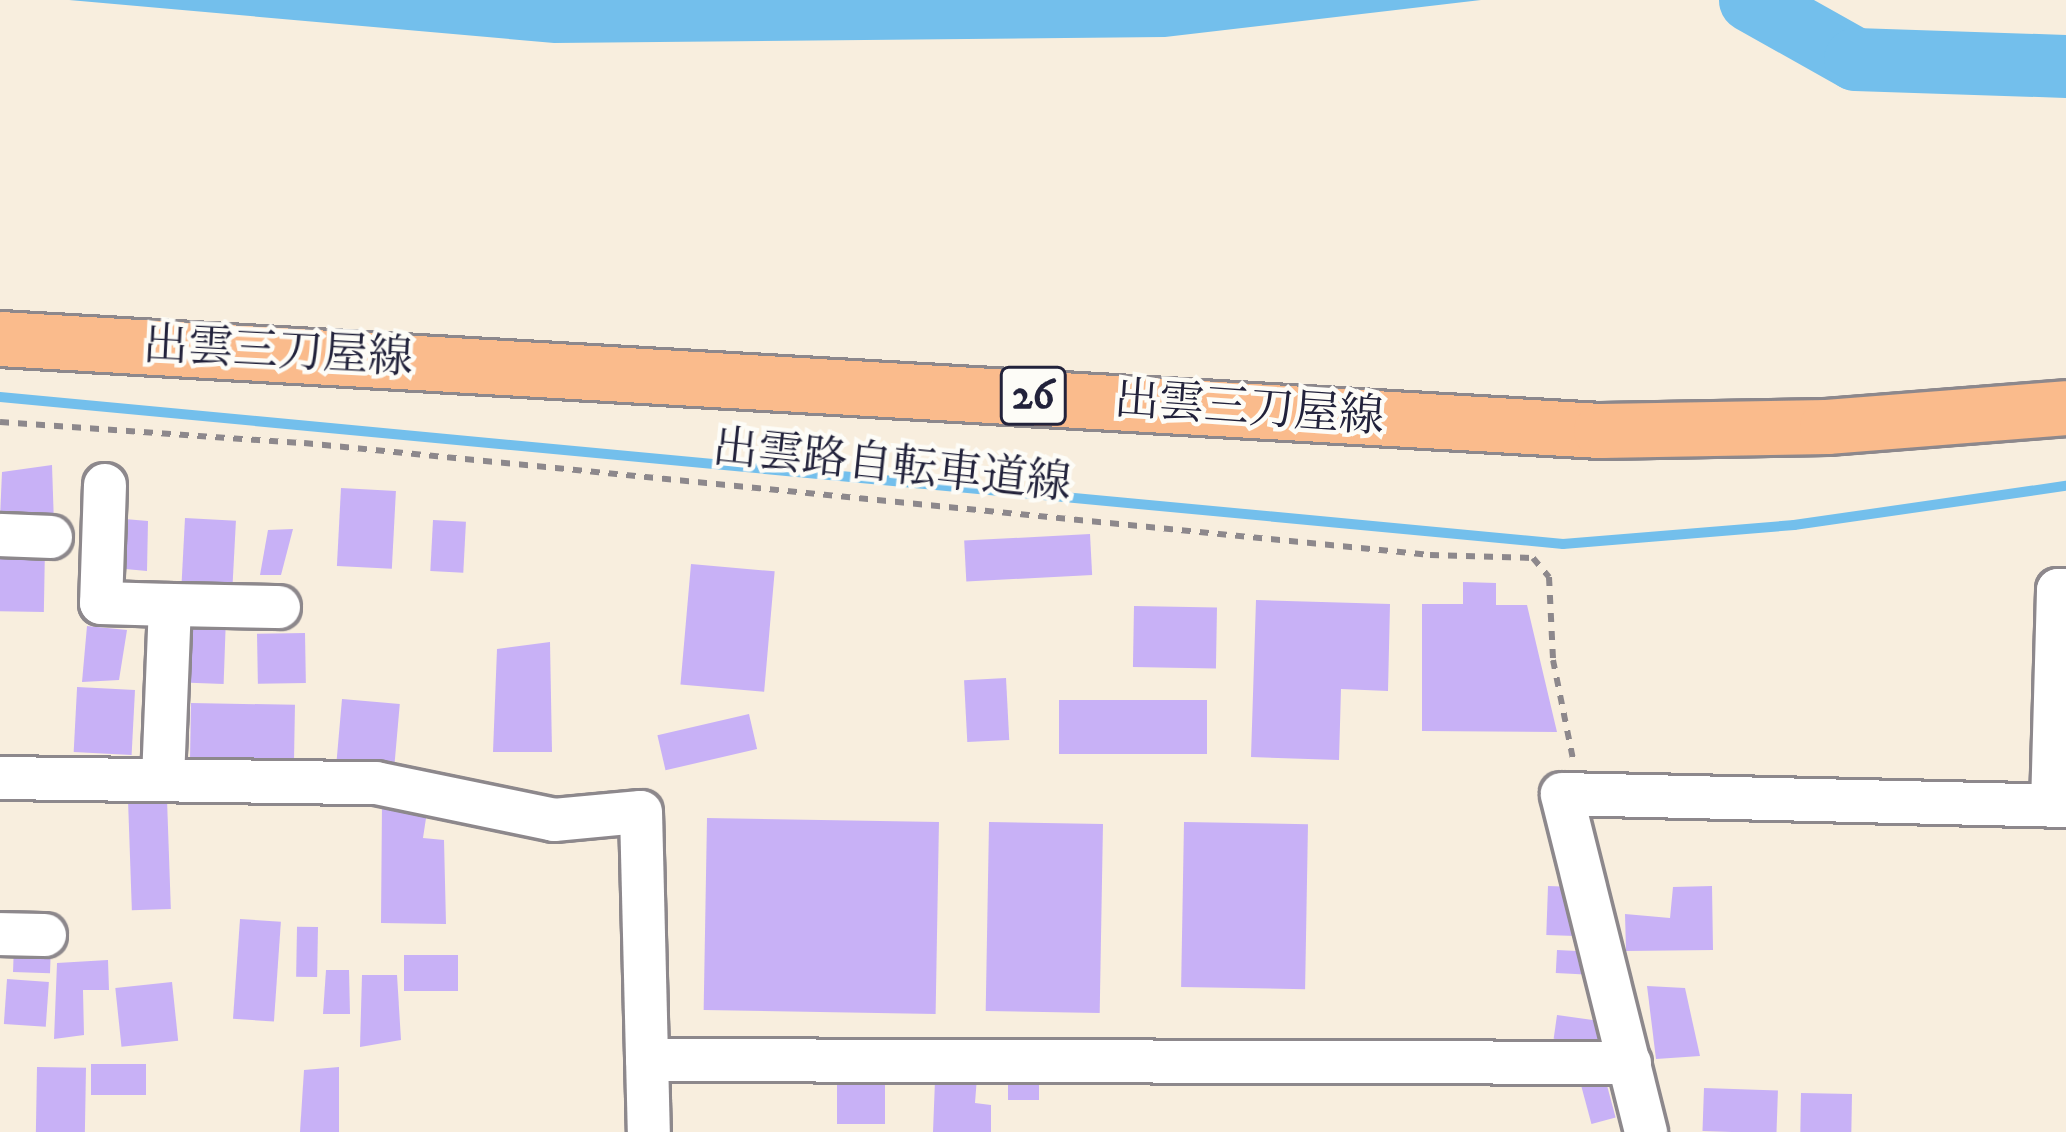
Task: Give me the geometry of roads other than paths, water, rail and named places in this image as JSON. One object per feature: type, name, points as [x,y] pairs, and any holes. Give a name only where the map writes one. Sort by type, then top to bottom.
[{"type":"main road","name":"出雲三刀屋線","points":[[0,339],[1601,430],[1827,427],[2066,408]]},
{"type":"street","points":[[105,485],[101,603],[279,607]]},
{"type":"street","points":[[0,535],[51,537]]},
{"type":"street","points":[[1646,1132],[1562,794],[2059,806],[2058,590],[2066,590]]},
{"type":"street","points":[[163,780],[170,605]]},
{"type":"street","points":[[0,778],[376,783],[554,820],[641,812],[649,1132]]},
{"type":"street","points":[[0,934],[45,934]]},
{"type":"street","points":[[647,1060],[1630,1063]]},
{"type":"water","points":[[69,0],[1481,0],[1165,37],[554,43]]},
{"type":"waterway","points":[[1750,0],[1855,59],[2066,66]]},
{"type":"waterway","points":[[0,397],[1563,544],[1794,525],[2066,486]]}]
